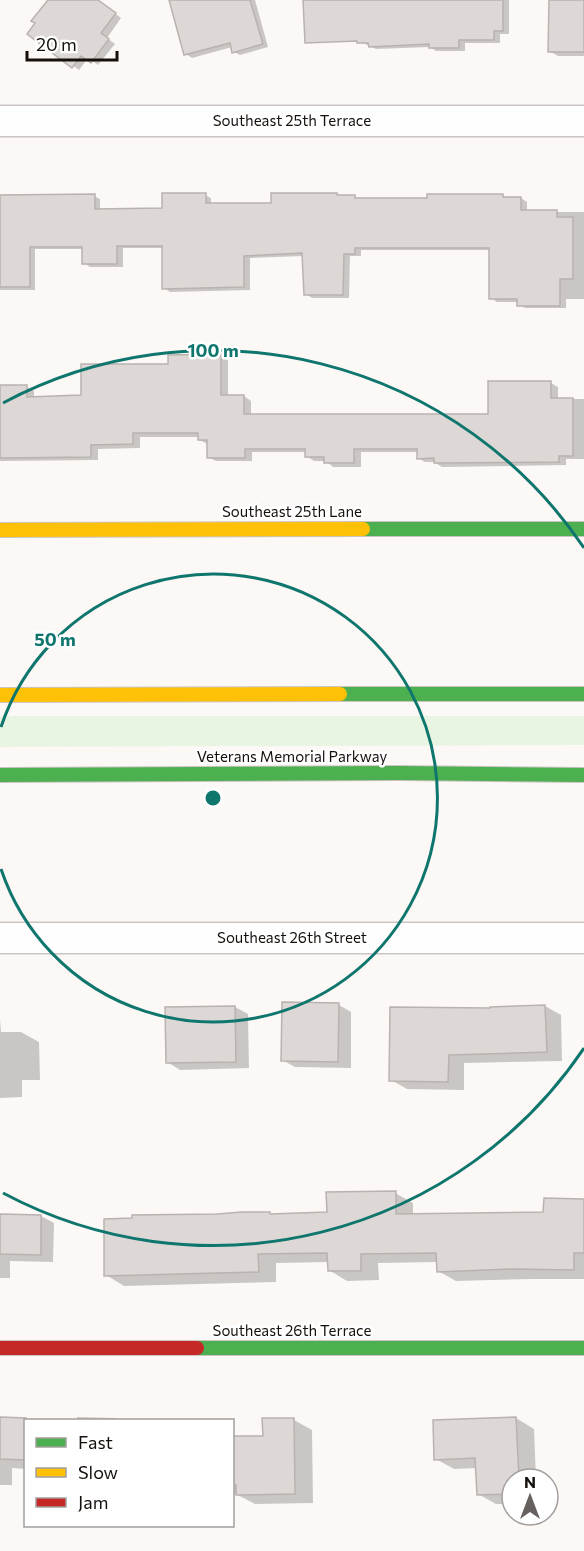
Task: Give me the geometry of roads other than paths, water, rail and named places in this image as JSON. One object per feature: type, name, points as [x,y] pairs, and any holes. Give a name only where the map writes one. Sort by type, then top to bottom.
[{"type":"main road","name":"Southeast 25th Lane","points":[[0,530],[584,529]]},
{"type":"main road","points":[[0,695],[584,694]]},
{"type":"main road","name":"Veterans Memorial Parkway","points":[[0,775],[399,773],[584,775]]},
{"type":"main road","points":[[0,779],[51,775]]},
{"type":"main road","name":"Southeast 26th Terrace","points":[[0,1348],[584,1348]]},
{"type":"street","name":"Southeast 25th Terrace","points":[[0,121],[584,121]]},
{"type":"street","name":"Southeast 26th Street","points":[[0,938],[584,938]]}]
